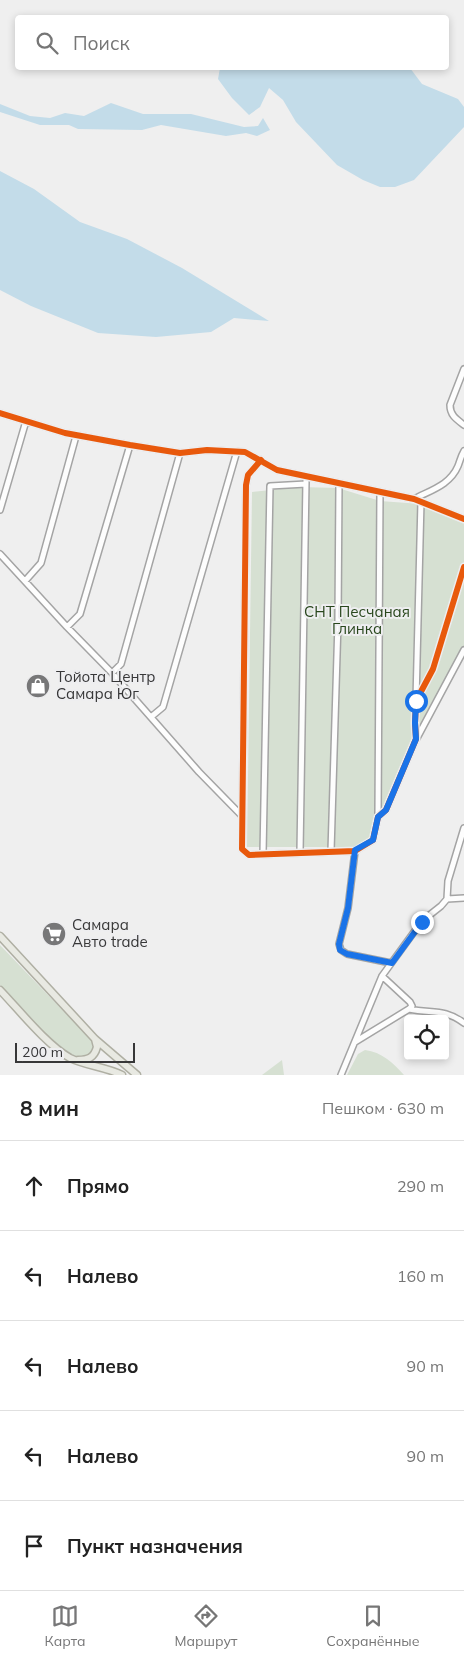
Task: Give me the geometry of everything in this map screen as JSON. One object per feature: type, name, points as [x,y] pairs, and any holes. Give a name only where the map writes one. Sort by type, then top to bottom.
[{"type":"main road","points":[[0,936],[95,1039],[137,1075]]},
{"type":"main road","points":[[0,990],[53,1045],[68,1056],[122,1075]]},
{"type":"main road","points":[[76,1060],[87,1060],[92,1057],[97,1047],[95,1039]]},
{"type":"street","points":[[464,369],[450,405],[450,411],[464,426]]},
{"type":"street","points":[[0,413],[76,436],[180,453],[207,450],[245,452],[277,470],[414,499],[464,519]]},
{"type":"street","points":[[0,510],[26,421]]},
{"type":"street","points":[[25,581],[41,564],[76,436]]},
{"type":"street","points":[[66,627],[80,614],[130,445]]},
{"type":"street","points":[[151,717],[163,707],[236,451]]},
{"type":"street","points":[[414,499],[443,485],[451,478],[464,451]]},
{"type":"street","points":[[112,674],[121,664],[180,453]]},
{"type":"street","points":[[261,460],[250,471],[246,480],[242,849],[249,855],[355,850],[373,840],[378,817],[380,492]]},
{"type":"street","points":[[300,852],[306,476]]},
{"type":"street","points":[[331,851],[338,622],[339,483]]},
{"type":"street","points":[[264,854],[270,486],[306,484]]},
{"type":"street","points":[[416,739],[421,501]]},
{"type":"street","points":[[0,554],[66,627],[112,674],[199,772],[242,816]]},
{"type":"street","points":[[416,701],[433,669],[464,567]]},
{"type":"street","points":[[378,817],[386,810],[416,739],[464,650]]},
{"type":"street","points":[[447,899],[448,881],[464,828]]},
{"type":"street","points":[[355,850],[348,908],[339,947],[340,950],[347,954],[392,963]]},
{"type":"street","points":[[341,1075],[382,976],[422,922],[447,899],[464,898]]},
{"type":"street","points":[[355,1042],[412,1006],[382,976]]},
{"type":"street","points":[[409,1009],[424,1012],[443,1012],[456,1017],[464,1023]]},
{"type":"green space","name":"СНТ Песчаная Глинка","points":[[300,487],[338,488],[380,501],[421,504],[464,523],[464,647],[414,739],[385,809],[375,816],[371,839],[358,847],[247,847],[252,492]]},
{"type":"green space","points":[[0,945],[94,1043],[90,1056],[78,1057],[60,1046],[0,985]]},
{"type":"green space","points":[[365,1050],[382,1056],[404,1075],[347,1075],[358,1054]]},
{"type":"green space","points":[[282,1060],[284,1075],[262,1075]]},
{"type":"water","points":[[220,70],[412,70],[422,84],[458,99],[464,107],[464,127],[414,180],[395,187],[380,187],[363,180],[337,165],[296,122],[283,100],[269,88],[260,107],[249,115],[232,98],[218,79]]},
{"type":"water","points":[[111,103],[143,114],[191,114],[244,127],[258,126],[263,118],[270,130],[257,136],[246,133],[226,136],[161,125],[142,130],[78,129],[69,125],[40,125],[0,112],[0,104],[30,116],[50,118],[65,113],[84,116]]},
{"type":"water","points":[[0,171],[34,189],[80,222],[127,239],[182,268],[269,321],[234,318],[211,332],[156,337],[98,333],[31,306],[0,290]]},
{"type":"cycle path","points":[[0,413],[65,433],[180,453],[207,450],[245,452],[277,470],[414,499],[464,519]]},
{"type":"cycle path","points":[[261,460],[248,475],[246,485],[242,849],[249,855],[355,851],[373,840],[378,817],[386,810],[416,739],[416,701],[433,669],[464,567]]},
{"type":"place","name":"Тойота Центр Самара Юг","points":[[38,686]]},
{"type":"place","name":"Самара Авто trade","points":[[54,934]]},
{"type":"route","points":[[416,701],[416,739],[410,756],[386,810],[378,817],[373,840],[355,850],[348,908],[339,947],[340,950],[347,954],[392,963],[422,922]]}]
